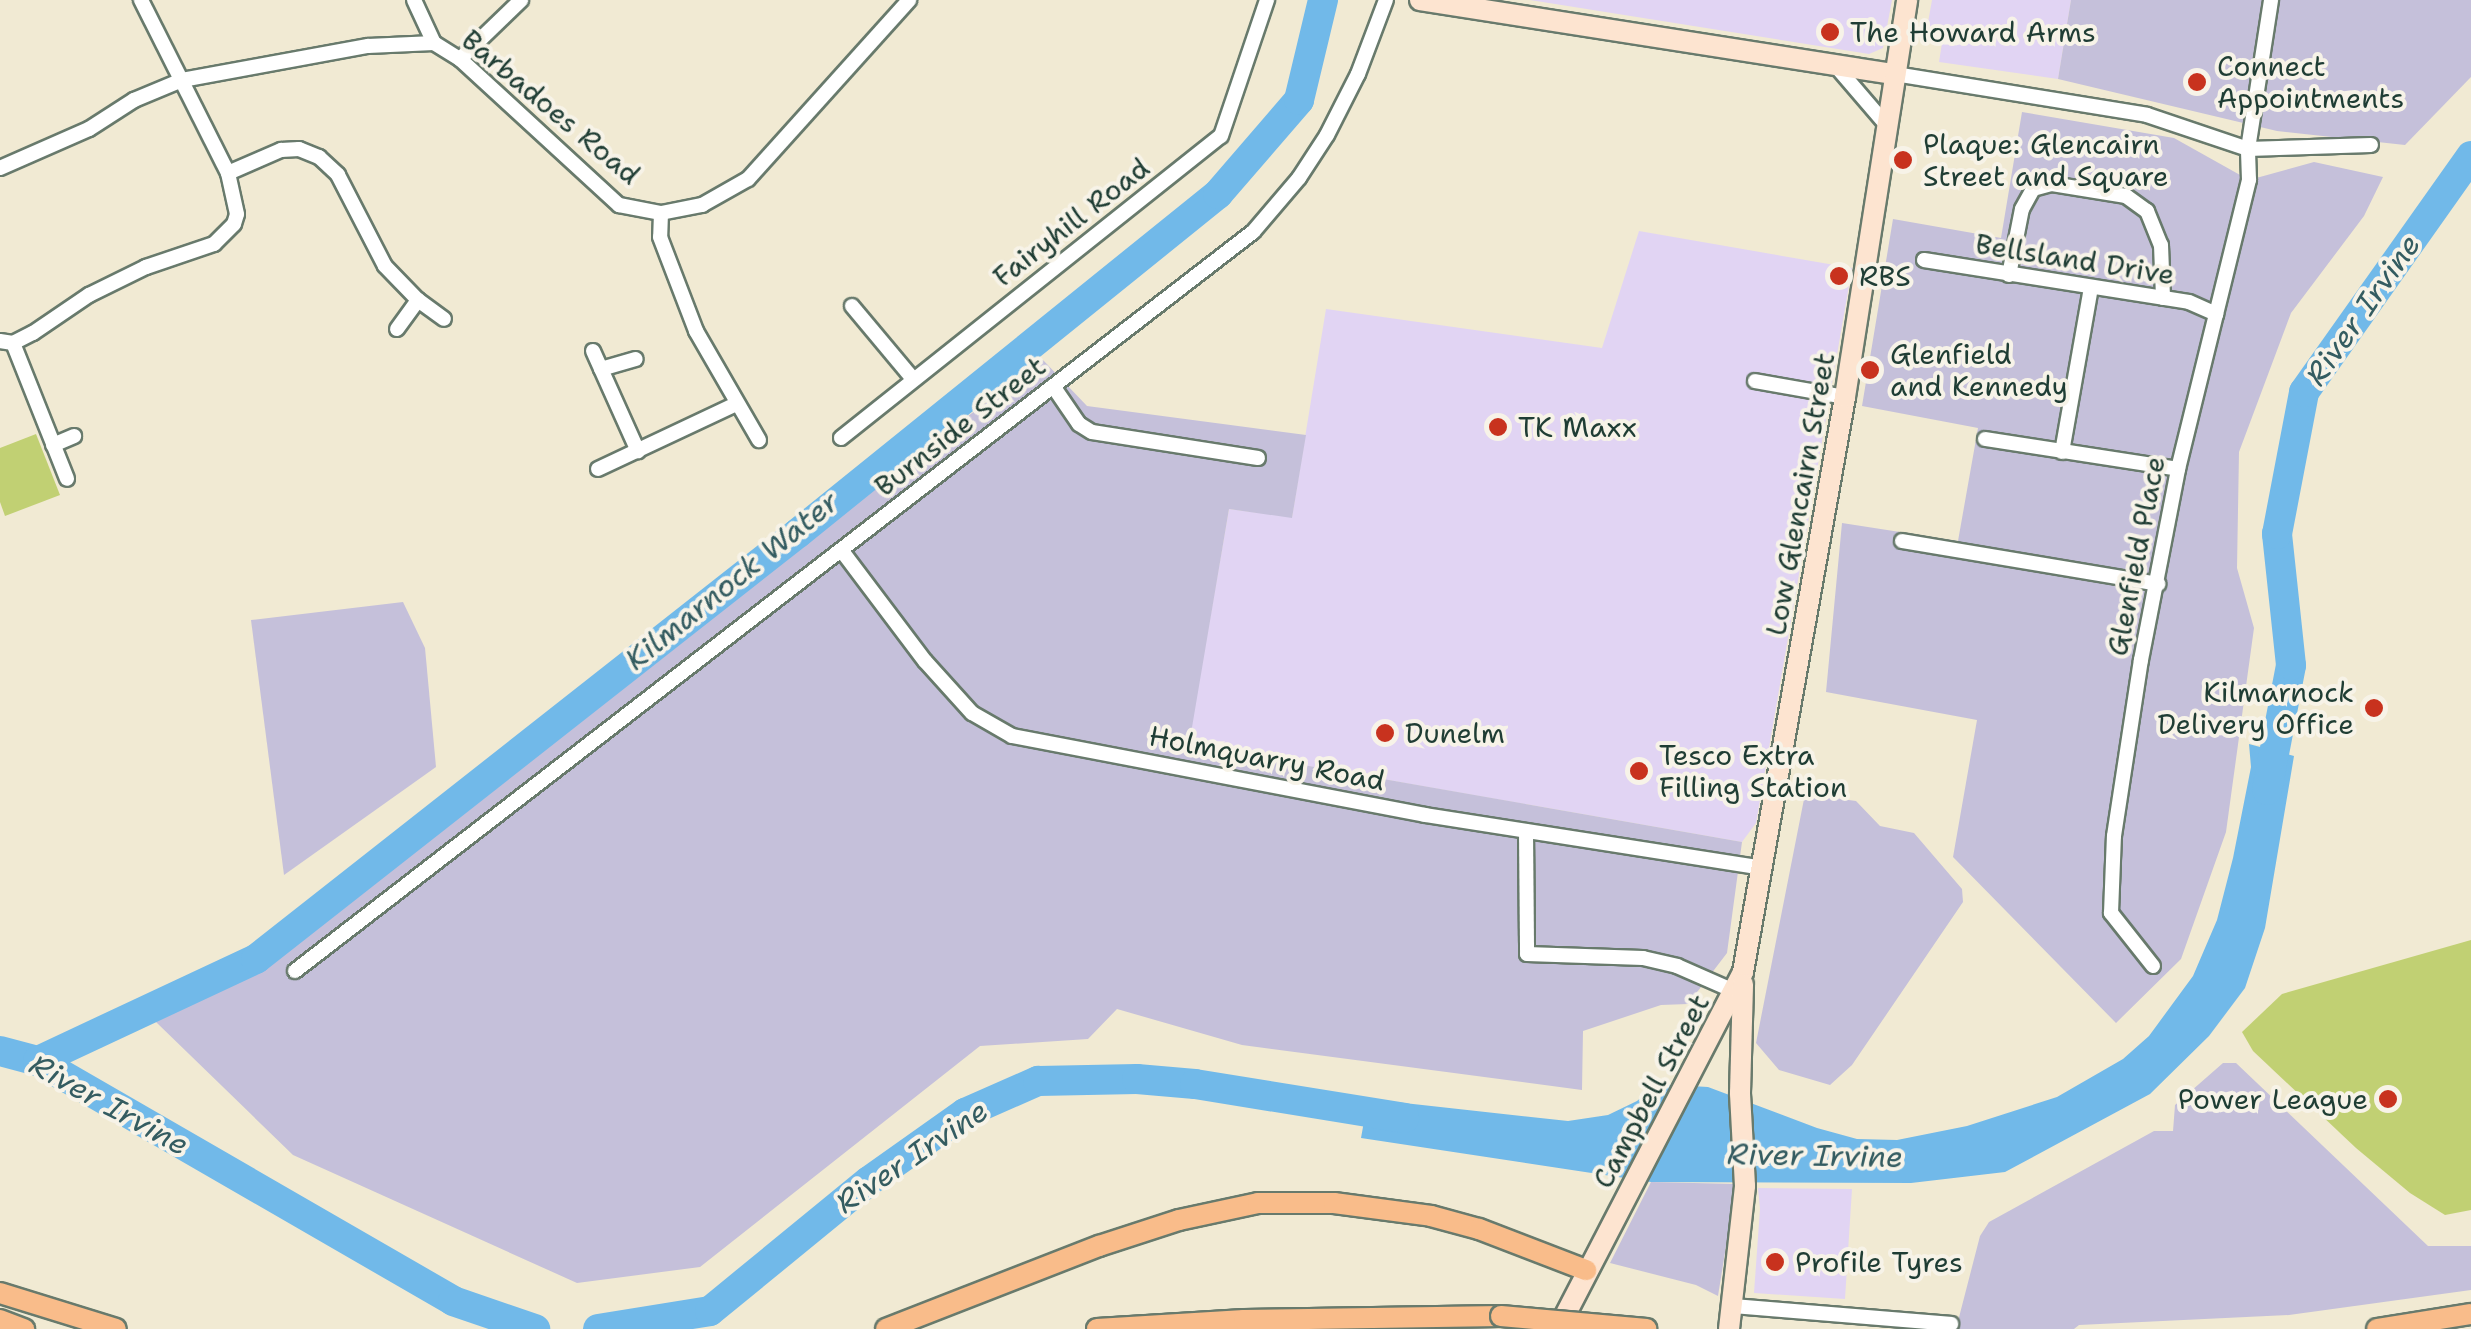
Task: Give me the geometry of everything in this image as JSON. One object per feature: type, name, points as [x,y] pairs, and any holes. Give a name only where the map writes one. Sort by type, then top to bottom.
[{"type":"main road","points":[[1420,0],[1895,74]]},
{"type":"main road","name":"Low Glencairn Street","points":[[1763,868],[1890,129],[1907,4]]},
{"type":"main road","name":"Campbell Street","points":[[1558,1329],[1739,982],[1763,868]]},
{"type":"main road","points":[[1729,1329],[1745,1186],[1739,982]]},
{"type":"main road","points":[[1715,1032],[1740,1050]]},
{"type":"main road","points":[[886,1329],[1100,1246],[1180,1220],[1258,1203],[1334,1203],[1431,1216],[1480,1229],[1586,1270]]},
{"type":"main road","points":[[0,1293],[116,1329]]},
{"type":"main road","points":[[2377,1329],[2471,1314]]},
{"type":"main road","points":[[1097,1329],[1244,1320],[1501,1316],[1646,1329]]},
{"type":"main road","points":[[0,1320],[24,1329]]},
{"type":"street","points":[[67,479],[6,342],[146,266],[226,236],[237,214],[228,173],[141,0]]},
{"type":"street","points":[[1,164],[89,129],[134,100],[182,80],[368,46],[434,43],[414,0]]},
{"type":"street","points":[[460,60],[520,0]]},
{"type":"street","points":[[759,440],[696,332],[660,237],[662,213],[702,205],[748,179],[909,0]]},
{"type":"street","name":"Fairyhill Road","points":[[841,438],[1221,136],[1267,0]]},
{"type":"street","name":"Burnside Street","points":[[294,971],[1252,232],[1327,135],[1358,74],[1386,0]]},
{"type":"street","name":"Glenfield Place","points":[[2153,966],[2111,913],[2114,836],[2141,660],[2178,469],[2249,180],[2248,149],[2271,0]]},
{"type":"street","name":"Barbadoes Road","points":[[434,43],[460,60],[619,204],[662,213]]},
{"type":"street","points":[[1835,65],[1890,129]]},
{"type":"street","points":[[1895,74],[2146,115],[2248,149],[2371,145]]},
{"type":"street","points":[[228,173],[281,150],[298,149],[319,157],[338,176],[386,266],[418,300],[444,318]]},
{"type":"street","points":[[2009,275],[2022,209],[2032,189],[2052,184],[2126,196],[2147,211],[2161,245],[2163,298]]},
{"type":"street","name":"Bellsland Drive","points":[[1924,260],[2189,302],[2216,314]]},
{"type":"street","points":[[2062,452],[2091,288]]},
{"type":"street","points":[[397,329],[418,300]]},
{"type":"street","points":[[852,306],[913,379]]},
{"type":"street","points":[[593,351],[638,451]]},
{"type":"street","points":[[601,370],[636,359]]},
{"type":"street","points":[[1755,381],[1845,397]]},
{"type":"street","points":[[1053,386],[1079,424],[1092,432],[1258,458]]},
{"type":"street","points":[[598,470],[736,404]]},
{"type":"street","points":[[53,445],[74,436]]},
{"type":"street","points":[[1984,440],[2178,469]]},
{"type":"street","points":[[1902,541],[2158,584]]},
{"type":"street","name":"Holmquarry Road","points":[[842,551],[925,662],[972,713],[1012,736],[1526,831],[1763,868]]},
{"type":"street","points":[[1526,831],[1527,954],[1643,958],[1739,982]]},
{"type":"street","points":[[1734,1306],[1951,1324]]},
{"type":"shaded area","points":[[1530,0],[1892,0],[1883,48],[1869,54]]},
{"type":"shaded area","points":[[1932,0],[2071,0],[2058,79],[1939,62],[1942,43],[1925,39]]},
{"type":"shaded area","points":[[2071,0],[2471,0],[2471,77],[2405,145],[2277,131],[2058,79]]},
{"type":"shaded area","points":[[2022,112],[2174,138],[2249,180],[2314,162],[2383,177],[2364,216],[2291,313],[2239,452],[2237,568],[2254,628],[2226,832],[2181,959],[2116,1023],[1953,857],[1977,720],[1826,692],[1842,523],[1958,541],[1978,428],[1862,406],[1893,219],[2001,238]]},
{"type":"shaded area","points":[[1639,231],[1852,268],[1756,823],[1742,842],[1188,745],[1229,509],[1292,517],[1326,309],[1602,348]]},
{"type":"shaded area","points":[[1043,360],[1087,406],[1306,435],[1292,518],[1229,509],[1189,745],[1742,842],[1727,953],[1688,1004],[1661,1005],[1583,1031],[1582,1090],[1242,1045],[1117,1009],[1088,1039],[980,1046],[700,1267],[577,1283],[293,1155],[156,1022]]},
{"type":"shaded area","points":[[403,602],[425,648],[436,767],[284,875],[251,620]]},
{"type":"shaded area","points":[[1805,794],[1856,801],[1880,826],[1914,833],[1962,889],[1963,902],[1852,1065],[1830,1085],[1779,1070],[1756,1043]]},
{"type":"shaded area","points":[[2223,1063],[2236,1063],[2428,1246],[2471,1246],[2471,1290],[2289,1315],[2079,1325],[2074,1329],[1956,1329],[1980,1236],[1989,1222],[2154,1131],[2173,1131],[2175,1105]]},
{"type":"shaded area","points":[[1651,1182],[1736,1184],[1718,1296],[1696,1285],[1610,1263]]},
{"type":"shaded area","points":[[1758,1188],[1852,1189],[1845,1299],[1754,1293]]},
{"type":"green space","points":[[36,434],[60,495],[5,516],[0,502],[0,448]]},
{"type":"green space","name":"Power League","points":[[2471,940],[2471,1210],[2445,1215],[2410,1193],[2356,1148],[2253,1051],[2242,1032],[2282,994]]},
{"type":"water","points":[[2249,744],[2294,756],[2265,928],[2245,988],[2209,1036],[2150,1094],[2005,1172],[1911,1183],[1651,1182],[1361,1138],[1368,1099],[1568,1121],[1608,1115],[1637,1101],[1656,1084],[1708,1087],[1817,1128],[1857,1139],[1897,1140],[1967,1126],[2057,1097],[2123,1059],[2149,1036],[2193,976],[2217,920],[2233,858],[2251,767]]},
{"type":"waterway","name":"Kilmarnock Water","points":[[38,1061],[256,959],[798,533],[1218,194],[1299,100],[1323,0]]},
{"type":"waterway","name":"River Irvine","points":[[2267,790],[2291,665],[2277,534],[2304,392],[2471,156]]},
{"type":"waterway","name":"River Irvine","points":[[0,1051],[38,1061],[453,1301],[535,1329]]},
{"type":"waterway","name":"River Irvine","points":[[598,1329],[710,1311],[869,1181],[965,1113],[1038,1081],[1137,1079],[1195,1084],[1404,1118]]},
{"type":"place","name":"The Howard Arms","points":[[1830,32]]},
{"type":"place","name":"Connect Appointments","points":[[2197,82]]},
{"type":"place","name":"Plaque: Glencairn Street and Square","points":[[1903,160]]},
{"type":"place","name":"RBS","points":[[1839,276]]},
{"type":"place","name":"Glenfield and Kennedy","points":[[1870,370]]},
{"type":"place","name":"TK Maxx","points":[[1498,427]]},
{"type":"place","name":"Kilmarnock Delivery Office","points":[[2374,708]]},
{"type":"place","name":"Dunelm","points":[[1385,733]]},
{"type":"place","name":"Tesco Extra Filling Station","points":[[1639,771]]},
{"type":"place","name":"Power League","points":[[2388,1099]]},
{"type":"place","name":"Profile Tyres","points":[[1775,1262]]}]
